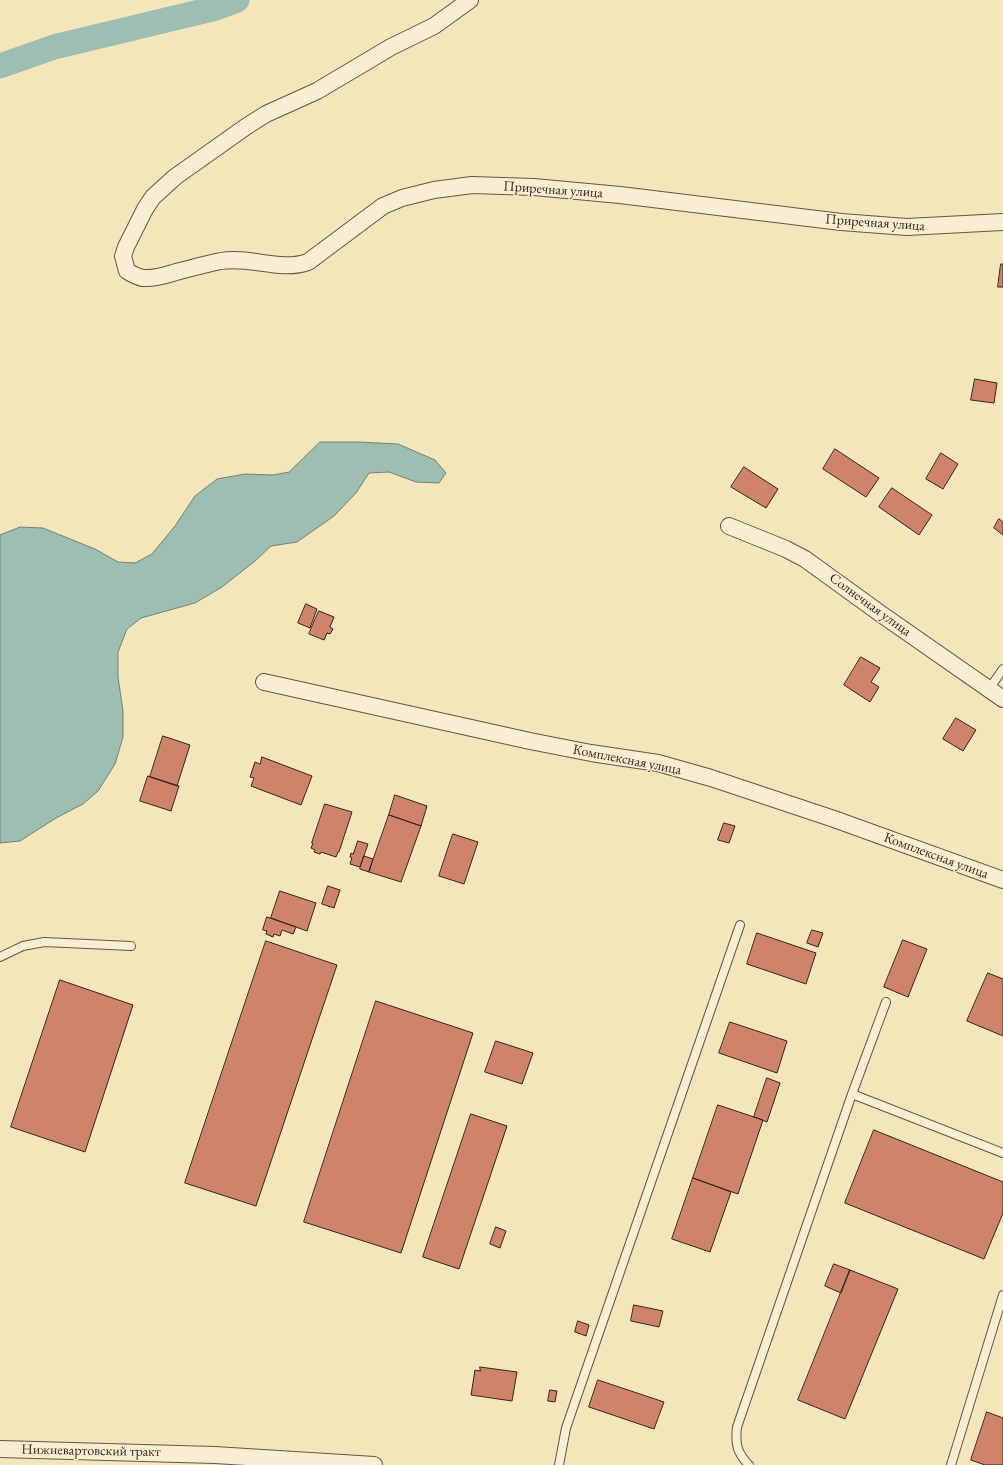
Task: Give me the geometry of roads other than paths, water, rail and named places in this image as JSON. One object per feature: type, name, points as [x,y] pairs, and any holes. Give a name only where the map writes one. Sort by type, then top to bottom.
[{"type":"street","name":"Приречная улица","points":[[470,0],[434,26],[391,47],[317,91],[266,114],[175,177],[153,197],[126,246],[123,256],[127,271],[135,276],[155,278],[208,263],[223,261],[242,260],[289,266],[299,265],[308,262],[383,206],[402,198],[421,193],[472,185],[534,187],[620,195],[841,222],[899,227],[973,225],[1003,222]]},
{"type":"street","name":"Солнечная улица","points":[[729,526],[786,549],[806,559],[881,614],[1003,699]]},
{"type":"street","name":"Комплексная улица","points":[[264,682],[530,741],[591,753],[658,763],[711,778],[834,819],[1003,880]]},
{"type":"street","name":"Нижневартовский тракт","points":[[0,1449],[132,1452],[270,1462],[374,1465]]},
{"type":"lane","points":[[989,689],[1003,669]]},
{"type":"lane","points":[[560,1465],[566,1428],[740,925]]},
{"type":"lane","points":[[0,957],[23,946],[44,942],[131,946]]},
{"type":"lane","points":[[749,1465],[743,1459],[738,1450],[735,1440],[737,1427],[852,1094],[886,1002]]},
{"type":"lane","points":[[852,1094],[1003,1154]]},
{"type":"lane","points":[[951,1465],[1003,1295]]},
{"type":"waterway","points":[[0,66],[54,47],[216,8],[237,0]]}]
